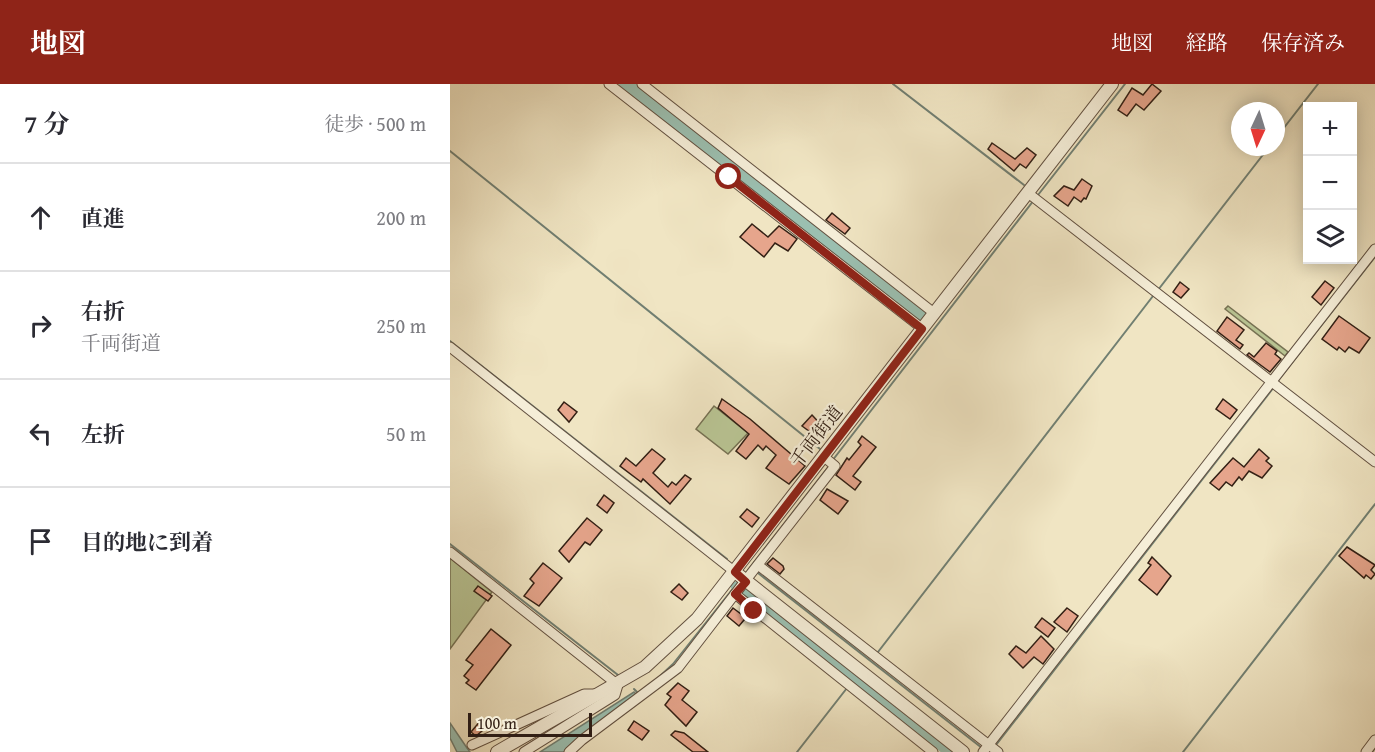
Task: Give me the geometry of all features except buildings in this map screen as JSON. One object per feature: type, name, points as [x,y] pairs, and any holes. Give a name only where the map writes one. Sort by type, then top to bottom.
[{"type":"street","points":[[609,84],[922,329]]},
{"type":"street","points":[[642,84],[934,314]]},
{"type":"street","name":"千両街道","points":[[497,752],[618,685],[669,647],[697,619],[828,461],[922,329],[1033,197],[1112,84]]},
{"type":"street","points":[[1033,197],[1375,462]]},
{"type":"street","points":[[758,565],[990,749],[1273,385],[1375,249]]},
{"type":"street","points":[[450,347],[735,572],[740,589],[933,752]]},
{"type":"street","points":[[569,752],[678,668],[758,565],[828,461]]},
{"type":"street","points":[[450,552],[618,685],[615,695],[524,752]]},
{"type":"street","points":[[740,589],[963,752]]},
{"type":"street","points":[[472,746],[584,694],[592,692],[598,696]]},
{"type":"street","points":[[1366,752],[1375,740]]},
{"type":"green space","points":[[1228,306],[1288,352],[1285,356],[1225,309]]},
{"type":"green space","points":[[714,406],[748,433],[728,454],[696,429]]},
{"type":"green space","points":[[450,558],[492,592],[450,649]]},
{"type":"shaded area","points":[[634,692],[637,695],[575,741],[564,752],[540,752]]},
{"type":"shaded area","points":[[450,723],[470,752],[457,752],[450,738]]},
{"type":"waterway","points":[[626,84],[923,316]]},
{"type":"waterway","points":[[893,84],[1024,185]]},
{"type":"waterway","points":[[1038,195],[1125,84]]},
{"type":"waterway","points":[[1285,126],[1318,84]]},
{"type":"waterway","points":[[450,151],[820,449]]},
{"type":"waterway","points":[[1158,290],[1262,156]]},
{"type":"waterway","points":[[832,461],[1034,200]]},
{"type":"waterway","points":[[1277,382],[1375,257]]},
{"type":"waterway","points":[[878,652],[1153,296]]},
{"type":"waterway","points":[[450,341],[727,559]]},
{"type":"waterway","points":[[996,745],[1274,387]]},
{"type":"waterway","points":[[748,570],[829,466]]},
{"type":"waterway","points":[[1183,752],[1375,504]]},
{"type":"waterway","points":[[450,544],[618,675]]},
{"type":"waterway","points":[[758,573],[982,748]]},
{"type":"waterway","points":[[658,678],[673,664],[735,586]]},
{"type":"waterway","points":[[735,586],[948,752]]},
{"type":"waterway","points":[[797,752],[847,688]]},
{"type":"waterway","points":[[634,689],[637,692]]},
{"type":"waterway","points":[[1372,752],[1375,748]]},
{"type":"route","points":[[729,177],[922,329],[735,572],[746,582],[735,594],[754,611]]}]
